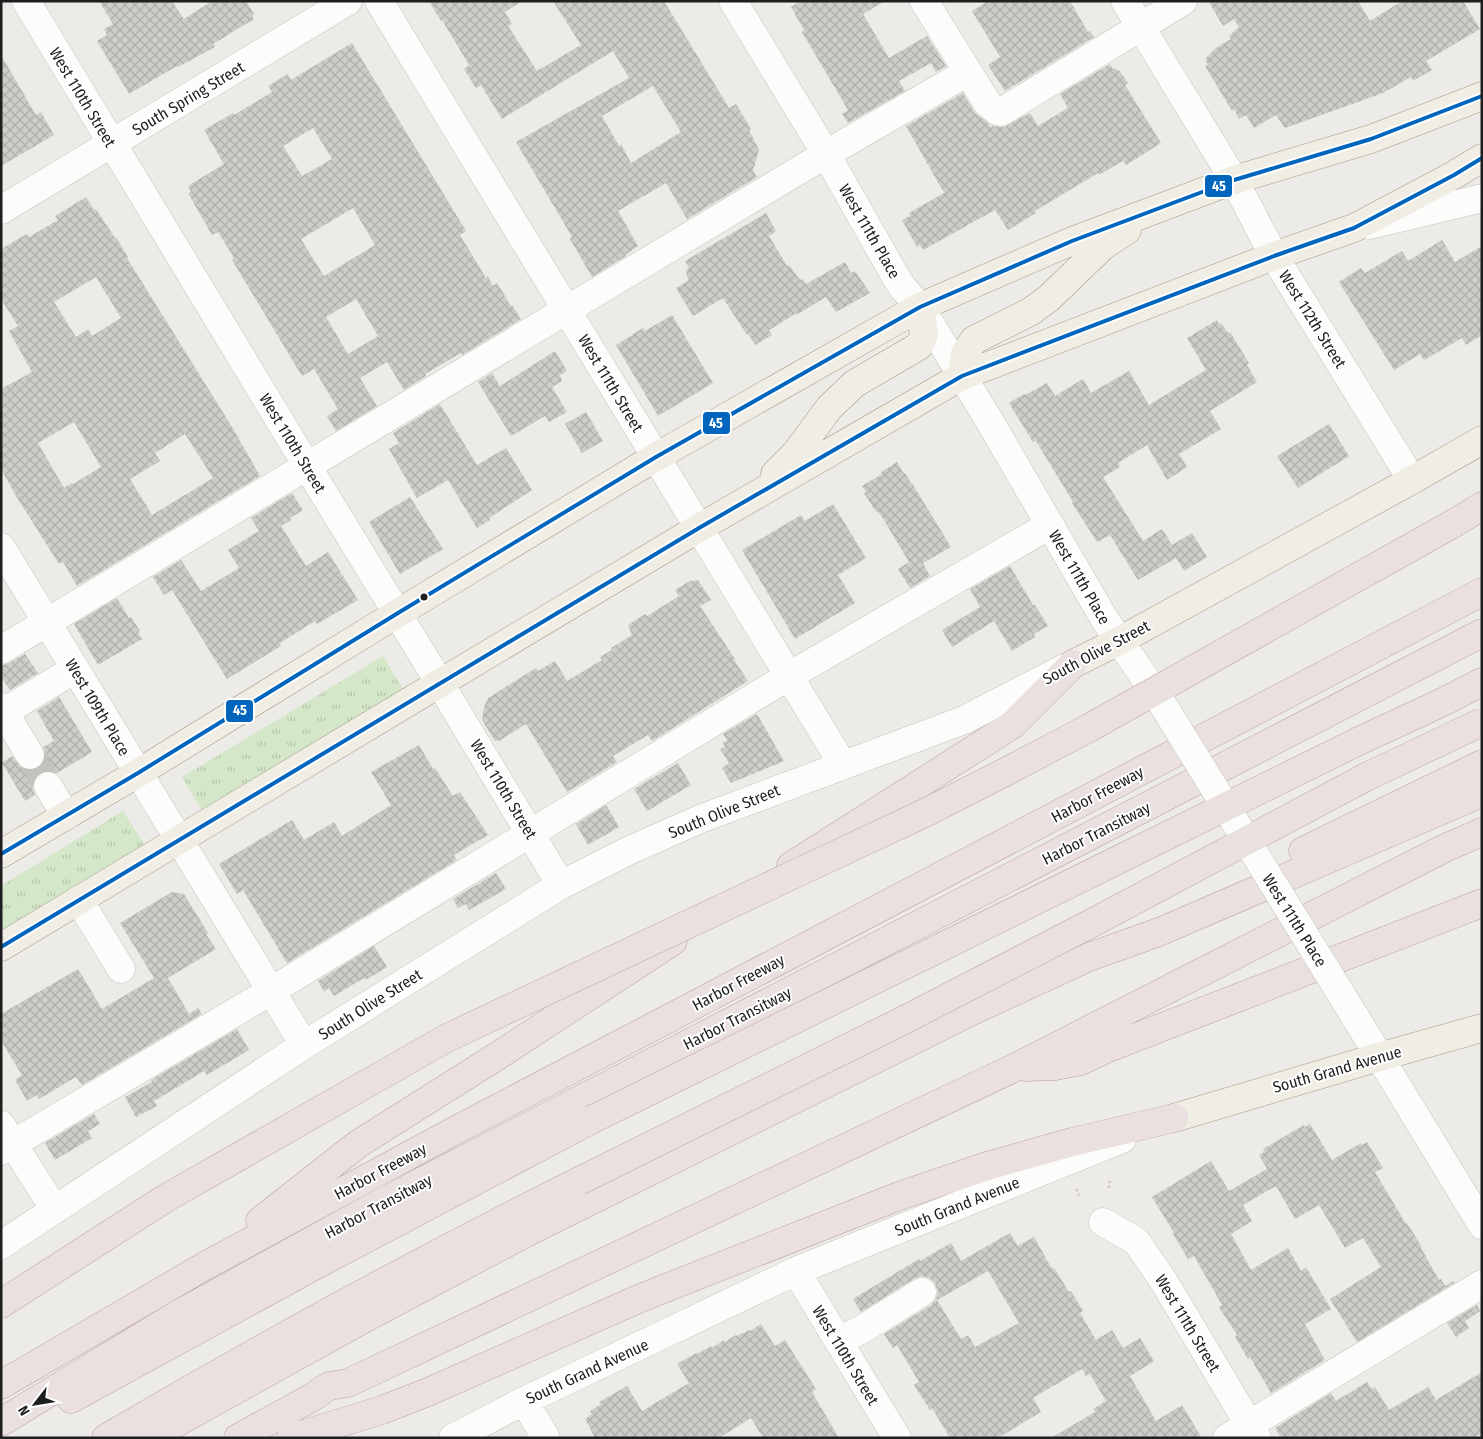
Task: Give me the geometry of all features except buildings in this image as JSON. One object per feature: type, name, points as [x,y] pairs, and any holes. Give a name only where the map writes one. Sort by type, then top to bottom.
[{"type":"highway","points":[[1,1304],[166,1198],[447,1038],[810,867],[993,778],[1089,728],[1482,507]]},
{"type":"highway","name":"Harbor Freeway","points":[[1,1385],[203,1267],[454,1131],[1482,592]]},
{"type":"highway","name":"Harbor Transitway","points":[[1,1422],[177,1315],[384,1201],[1482,633]]},
{"type":"highway","points":[[203,1267],[358,1144],[1012,725],[1073,664]]},
{"type":"highway","points":[[1,1437],[316,1265],[592,1120],[1351,745],[1482,683]]},
{"type":"highway","points":[[106,1438],[195,1386],[478,1232],[902,1021],[1366,777],[1482,722]]},
{"type":"highway","points":[[149,1438],[344,1330],[526,1233],[970,1012],[1089,957],[1482,764]]},
{"type":"highway","points":[[1089,957],[1159,932],[1482,793]]},
{"type":"highway","points":[[238,1438],[329,1386],[348,1382],[1014,1068],[1445,848],[1482,832]]},
{"type":"highway","points":[[1014,1068],[1055,1066],[1081,1061],[1106,1049],[1482,903]]},
{"type":"highway","points":[[291,1438],[382,1410],[643,1297],[900,1196],[987,1166],[1072,1142],[1174,1118]]},
{"type":"main road","points":[[1,854],[138,773],[656,457],[920,307],[1072,241],[1234,180],[1371,139],[1482,96]]},
{"type":"main road","points":[[1,947],[699,528],[962,376],[1274,256],[1354,228],[1482,158]]},
{"type":"main road","points":[[962,376],[965,353],[974,340],[1030,312],[1049,298],[1103,246],[1161,208]]},
{"type":"main road","points":[[749,499],[796,453],[830,408],[854,384],[919,346],[924,335],[920,307]]},
{"type":"main road","name":"South Olive Street","points":[[1073,664],[1119,641],[1482,440]]},
{"type":"main road","name":"South Grand Avenue","points":[[1174,1118],[1482,1028]]},
{"type":"street","name":"West 110th Street","points":[[26,1],[111,144],[440,682],[561,885]]},
{"type":"street","name":"South Spring Street","points":[[1,210],[348,1]]},
{"type":"street","name":"West 111th Street","points":[[379,1],[843,765]]},
{"type":"street","name":"West 111th Place","points":[[733,1],[826,154],[897,279],[920,307],[962,376],[1105,620],[1160,700],[1482,1225]]},
{"type":"street","points":[[924,1],[988,104],[1000,112],[1183,1]]},
{"type":"street","name":"West 112th Street","points":[[1125,1],[1234,180],[1274,256],[1412,480]]},
{"type":"street","points":[[1,650],[826,154],[968,72]]},
{"type":"street","points":[[1354,228],[1482,198]]},
{"type":"street","points":[[55,1210],[5,1140],[271,990],[789,676],[1050,525]]},
{"type":"street","name":"West 109th Place","points":[[1,547],[304,1045]]},
{"type":"street","name":"South Olive Street","points":[[1,1245],[304,1045],[561,885],[628,851],[700,819],[964,720],[1073,664]]},
{"type":"street","points":[[30,755],[3,710],[75,669]]},
{"type":"street","points":[[48,786],[66,816]]},
{"type":"street","points":[[79,900],[121,969]]},
{"type":"street","name":"South Grand Avenue","points":[[453,1438],[524,1401],[796,1271],[1174,1118]]},
{"type":"street","name":"West 111th Street","points":[[1103,1222],[1136,1241],[1163,1280],[1244,1433]]},
{"type":"street","name":"West 110th Street","points":[[796,1271],[897,1438]]},
{"type":"street","points":[[1244,1433],[1482,1284]]},
{"type":"street","points":[[838,1341],[861,1330],[922,1292]]},
{"type":"street","points":[[524,1401],[546,1438]]},
{"type":"path","points":[[1109,1188],[1110,1178]]},
{"type":"path","points":[[1076,1189],[1080,1198]]},
{"type":"green space","points":[[383,656],[403,689],[202,811],[182,777]]},
{"type":"green space","points":[[123,811],[144,844],[1,931],[1,886]]},
{"type":"tunnel","points":[[30,755],[48,786]]},
{"type":"transit line","name":"45","points":[[1,854],[138,773],[656,457],[920,307],[1072,241],[1234,180],[1371,139],[1482,96]]},
{"type":"transit line","name":"45","points":[[1,947],[699,528],[962,376],[1274,256],[1354,228],[1482,158]]}]
